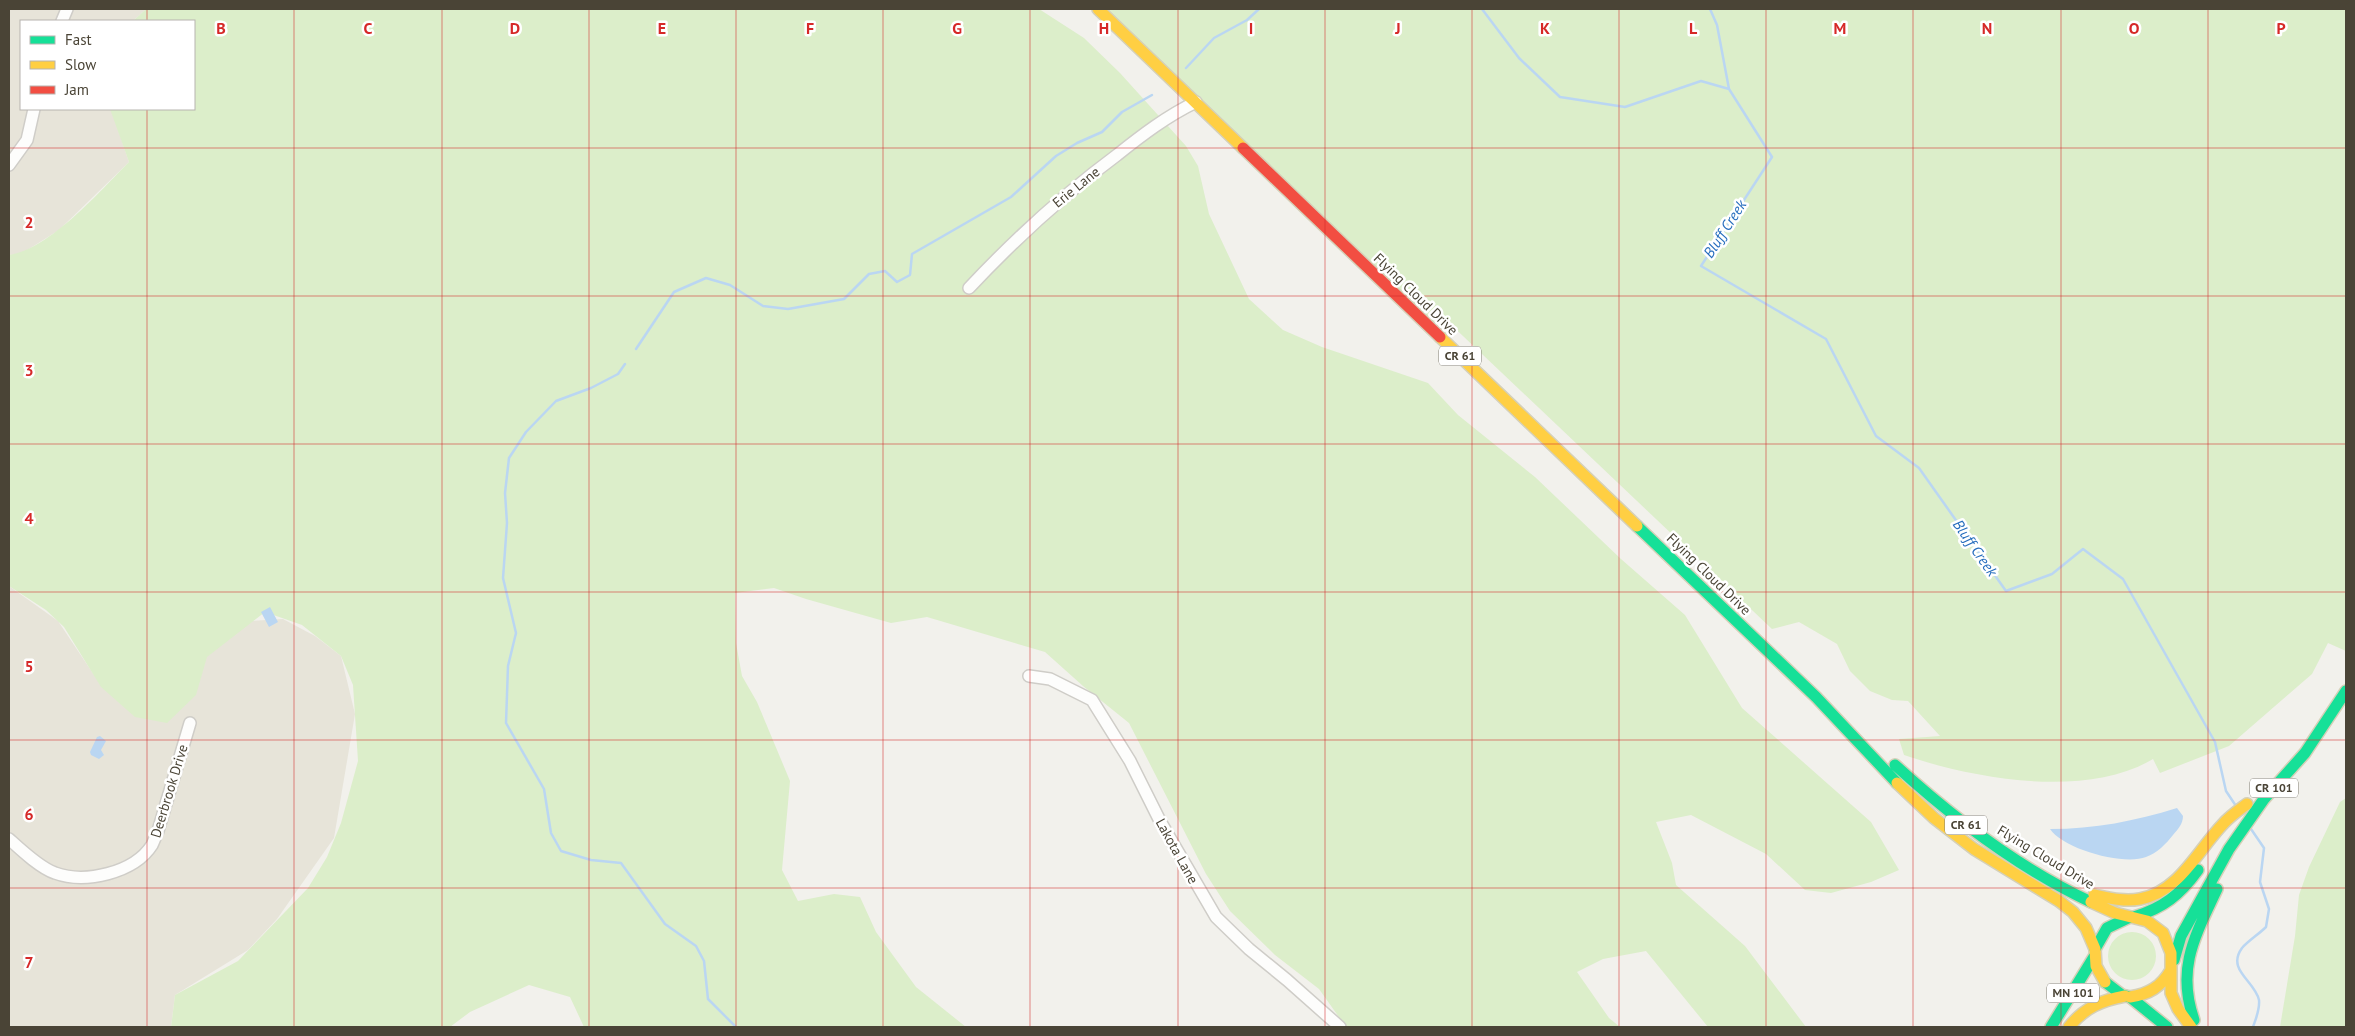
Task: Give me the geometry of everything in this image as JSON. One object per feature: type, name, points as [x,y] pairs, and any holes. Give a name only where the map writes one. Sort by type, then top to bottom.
[{"type":"main road","name":"Flying Cloud Drive","points":[[1098,9],[1822,703],[1938,804],[2061,887],[2090,902],[2154,924],[2163,933],[2170,947],[2172,968],[2170,988],[2174,1000],[2191,1027]]},
{"type":"main road","name":"CR 101","points":[[2232,852],[2305,754],[2320,728],[2346,691]]},
{"type":"main road","name":"Flying Cloud Drive","points":[[1822,703],[1885,772],[1934,818],[1974,849],[2059,901],[2073,912],[2086,928],[2104,981],[2167,1027]]},
{"type":"main road","name":"CR 101","points":[[2216,838],[2224,823],[2246,804],[2291,754],[2320,728]]},
{"type":"main road","points":[[2011,854],[2078,889],[2110,899],[2133,900],[2150,897],[2168,887],[2216,838]]},
{"type":"main road","points":[[2094,953],[2107,928],[2132,917],[2159,909],[2178,896],[2216,838]]},
{"type":"main road","points":[[2128,997],[2156,989],[2166,979],[2172,968],[2181,936],[2192,914],[2232,852]]},
{"type":"main road","points":[[2198,1027],[2186,1000],[2184,979],[2186,965],[2232,852]]},
{"type":"main road","name":"MN 101","points":[[2051,1027],[2094,953]]},
{"type":"main road","name":"MN 101","points":[[2069,1027],[2080,1013],[2092,1005],[2128,997]]},
{"type":"street","name":"Erie Lane","points":[[969,288],[1013,241],[1068,193],[1155,127],[1178,111],[1196,102]]},
{"type":"street","points":[[9,165],[27,140],[34,110]]},
{"type":"street","name":"Lakota Lane","points":[[1028,676],[1050,679],[1092,700],[1130,761],[1160,821],[1216,917],[1248,949],[1287,980],[1340,1027]]},
{"type":"street","name":"Deerbrook Drive","points":[[9,839],[53,873],[75,878],[113,872],[134,862],[152,845],[158,831],[190,723]]},
{"type":"shaded area","points":[[9,9],[146,9],[134,20],[20,20],[20,110],[111,110],[129,162],[59,230],[21,254],[9,255]]},
{"type":"shaded area","points":[[9,586],[58,621],[102,687],[252,621],[283,619],[315,636],[341,656],[355,714],[334,838],[277,919],[248,950],[175,995],[171,1027],[9,1027]]},
{"type":"green space","points":[[146,9],[1039,9],[1084,38],[1120,73],[1186,146],[1198,166],[1209,214],[1249,299],[1283,330],[1322,347],[1428,383],[1458,415],[1535,477],[1621,559],[1685,615],[1742,708],[1871,822],[1899,870],[1871,882],[1831,893],[1805,890],[1766,854],[1691,815],[1656,822],[1672,863],[1676,885],[1745,946],[1806,1027],[1708,1027],[1646,951],[1603,959],[1577,972],[1609,1018],[1620,1027],[1346,1027],[1319,989],[1275,955],[1230,911],[1206,874],[1129,723],[1045,652],[927,617],[891,623],[774,588],[735,593],[736,643],[742,676],[757,702],[790,781],[782,870],[798,901],[834,894],[860,897],[876,932],[916,987],[966,1027],[584,1027],[570,997],[529,985],[470,1012],[450,1027],[171,1027],[175,995],[238,961],[308,888],[327,857],[341,823],[358,761],[353,685],[341,656],[302,625],[265,612],[207,657],[196,695],[167,723],[135,717],[101,687],[64,627],[46,610],[9,586],[9,255],[41,242],[57,231],[89,203],[129,162],[110,110],[195,110],[195,20],[134,20]]},
{"type":"green space","points":[[1097,9],[2346,9],[2346,651],[2328,643],[2312,674],[2229,746],[2160,773],[2153,759],[2126,771],[2096,779],[2064,782],[2030,781],[1963,771],[1904,755],[1899,739],[1940,736],[1908,701],[1892,700],[1870,691],[1850,671],[1837,644],[1799,622],[1772,629],[1444,318],[1429,327]]},
{"type":"green space","points":[[2346,798],[2346,1027],[2280,1027],[2295,936],[2299,895],[2309,867],[2340,802]]},
{"type":"green space","points":[[2127,932],[2137,932],[2149,939],[2156,951],[2156,961],[2149,973],[2137,980],[2127,980],[2119,976],[2112,969],[2108,961],[2108,951],[2112,943],[2119,936]]},
{"type":"water","points":[[270,607],[278,622],[269,627],[261,612]]},
{"type":"water","points":[[100,736],[106,741],[101,750],[104,755],[99,759],[91,755],[90,752],[97,737]]},
{"type":"water","points":[[2177,808],[2183,819],[2177,831],[2158,851],[2146,857],[2136,859],[2109,857],[2080,849],[2067,843],[2050,829],[2083,828],[2115,823]]},
{"type":"waterway","points":[[1186,68],[1214,38],[1247,20],[1259,9]]},
{"type":"waterway","points":[[1482,9],[1519,58],[1560,97],[1625,107],[1701,81],[1729,89]]},
{"type":"waterway","name":"Bluff Creek","points":[[1710,9],[1717,25],[1729,89],[1772,157],[1701,266],[1826,339],[1876,436],[1919,468],[2006,591],[2052,574],[2083,549],[2123,579],[2215,742],[2226,791],[2236,806]]},
{"type":"waterway","points":[[636,349],[674,292],[706,278],[730,285],[763,306],[788,309],[844,299],[869,274],[885,271],[897,282],[910,275],[912,254],[1011,197],[1056,156],[1077,143],[1102,132],[1122,112],[1152,95]]},
{"type":"waterway","points":[[625,364],[618,374],[591,388],[556,401],[526,432],[509,458],[505,493],[507,523],[503,578],[516,633],[508,666],[506,723],[544,789],[551,833],[561,851],[591,860],[621,863],[665,924],[696,946],[704,961],[708,999],[736,1027]]},
{"type":"waterway","name":"Bluff Creek","points":[[2251,829],[2264,848],[2260,882],[2269,909],[2266,927],[2244,945],[2238,956],[2237,963],[2259,1000],[2253,1027]]},
{"type":"traffic: fast","points":[[1637,526],[1816,697],[1897,783]]},
{"type":"traffic: fast","points":[[2174,960],[2181,936],[2229,849],[2264,799],[2305,753],[2346,691]]},
{"type":"traffic: fast","points":[[1895,765],[1940,804],[1988,841],[2039,874],[2091,902]]},
{"type":"traffic: fast","points":[[2134,917],[2162,905],[2184,887],[2198,870]]},
{"type":"traffic: fast","points":[[2194,1020],[2187,984],[2190,953],[2195,937],[2217,889]]},
{"type":"traffic: fast","points":[[2095,949],[2107,928],[2130,917]]},
{"type":"traffic: fast","points":[[2051,1027],[2094,957]]},
{"type":"traffic: fast","points":[[2105,982],[2122,995],[2130,997],[2167,1027]]},
{"type":"traffic: slow","points":[[1098,9],[1243,148]]},
{"type":"traffic: slow","points":[[1440,337],[1637,526]]},
{"type":"traffic: slow","points":[[1897,783],[1934,818],[1974,849],[2059,901],[2073,912],[2086,928],[2095,949],[2096,966],[2105,982]]},
{"type":"traffic: slow","points":[[2094,895],[2134,900],[2154,895],[2166,888],[2187,869],[2226,821],[2247,804]]},
{"type":"traffic: slow","points":[[2091,902],[2115,913],[2147,921],[2163,933],[2171,953],[2171,993],[2178,1009],[2191,1027]]},
{"type":"traffic: slow","points":[[2130,997],[2154,989],[2171,970]]},
{"type":"traffic: slow","points":[[2069,1027],[2075,1020],[2094,1006],[2125,996]]},
{"type":"traffic: jam","points":[[1243,148],[1440,337]]}]
